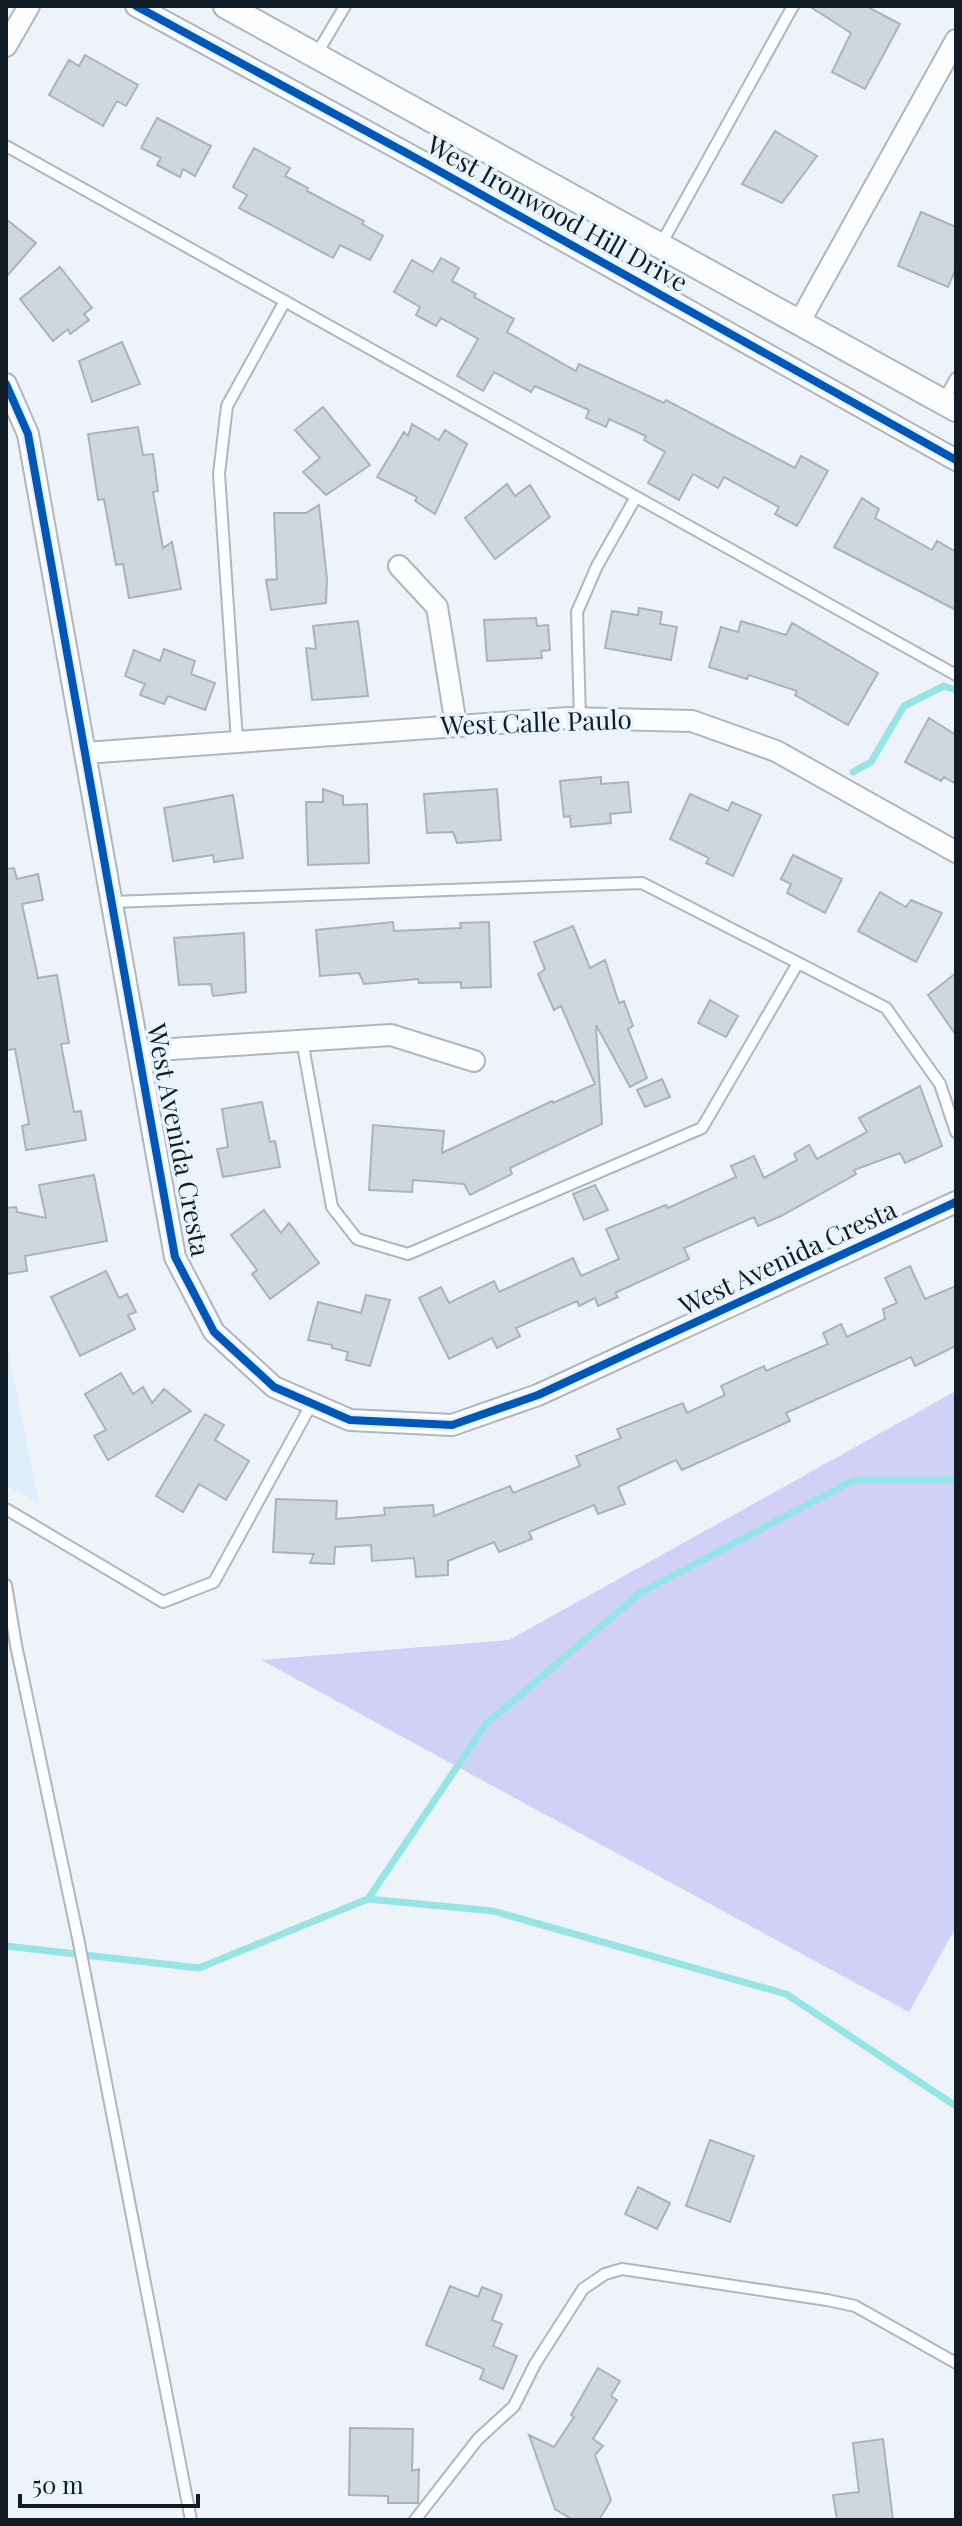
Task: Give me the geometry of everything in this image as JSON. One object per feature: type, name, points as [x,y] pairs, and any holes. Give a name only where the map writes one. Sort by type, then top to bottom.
[{"type":"street","points":[[6,46],[29,6]]},
{"type":"street","name":"West Ironwood Hill Drive","points":[[136,6],[956,460]]},
{"type":"street","name":"West Ironwood Hill Drive","points":[[226,6],[950,406]]},
{"type":"street","points":[[800,321],[956,40]]},
{"type":"street","name":"West Avenida Cresta","points":[[6,384],[28,434],[175,1257],[214,1332],[274,1387],[350,1420],[452,1425],[538,1395],[956,1202]]},
{"type":"street","points":[[399,566],[437,607],[456,725]]},
{"type":"street","name":"West Calle Paulo","points":[[85,753],[580,718],[692,721],[776,751],[956,852]]},
{"type":"street","points":[[140,1051],[391,1035],[474,1061]]},
{"type":"lane","points":[[316,55],[345,6]]},
{"type":"lane","points":[[660,246],[793,6]]},
{"type":"lane","points":[[6,146],[956,675]]},
{"type":"lane","points":[[237,741],[219,474],[227,406],[285,301]]},
{"type":"lane","points":[[950,406],[956,378]]},
{"type":"lane","points":[[580,718],[577,612],[597,566],[636,497]]},
{"type":"lane","points":[[112,902],[642,883],[886,1008],[940,1084],[956,1132]]},
{"type":"lane","points":[[302,1040],[332,1207],[357,1239],[408,1254],[702,1128],[798,963]]},
{"type":"lane","points":[[6,1509],[163,1602],[214,1582],[312,1403]]},
{"type":"lane","points":[[6,1585],[191,2520]]},
{"type":"lane","points":[[415,2520],[478,2439],[514,2406],[535,2364],[583,2289],[605,2274],[622,2269],[855,2306],[956,2363]]},
{"type":"shaded area","points":[[6,1340],[39,1503],[6,1486]]},
{"type":"shaded area","points":[[956,1391],[956,1927],[909,2012],[261,1660],[509,1640]]},
{"type":"building","points":[[809,6],[866,6],[900,24],[865,89],[832,72],[851,33]]},
{"type":"building","points":[[85,55],[138,85],[126,106],[117,101],[103,126],[49,95],[69,60],[79,66]]},
{"type":"building","points":[[157,118],[211,146],[195,176],[183,169],[180,177],[157,165],[161,158],[141,148]]},
{"type":"building","points":[[775,131],[817,156],[782,203],[742,184]]},
{"type":"building","points":[[254,148],[290,168],[285,176],[364,221],[362,224],[383,236],[370,260],[340,245],[333,258],[239,208],[247,195],[233,187]]},
{"type":"building","points":[[921,212],[956,227],[956,268],[948,287],[898,266]]},
{"type":"building","points":[[6,219],[36,243],[6,277]]},
{"type":"building","points":[[441,258],[459,268],[452,281],[514,319],[507,332],[576,371],[579,364],[664,403],[666,400],[795,468],[801,456],[828,471],[797,526],[775,514],[779,507],[724,477],[718,488],[693,474],[679,500],[648,483],[665,452],[644,440],[646,436],[609,419],[606,427],[586,418],[589,410],[535,386],[531,392],[494,372],[483,391],[457,376],[478,339],[441,318],[436,326],[416,315],[420,307],[394,292],[412,260],[433,272]]},
{"type":"building","points":[[60,267],[92,308],[84,314],[89,320],[70,334],[68,329],[53,341],[20,299]]},
{"type":"building","points":[[122,342],[140,384],[92,402],[79,361]]},
{"type":"building","points":[[323,407],[370,465],[326,495],[303,472],[320,458],[295,430]]},
{"type":"building","points":[[412,424],[439,440],[445,430],[467,444],[435,514],[415,501],[417,497],[377,477],[404,432],[408,436]]},
{"type":"building","points":[[138,427],[143,455],[153,454],[158,491],[153,492],[163,548],[172,542],[181,589],[129,598],[123,564],[116,565],[104,499],[98,500],[88,434]]},
{"type":"building","points":[[507,484],[515,496],[530,485],[550,517],[495,559],[465,518]]},
{"type":"building","points":[[862,498],[879,509],[875,518],[932,550],[937,541],[956,552],[956,610],[834,547]]},
{"type":"building","points":[[319,505],[327,579],[326,603],[271,610],[266,580],[277,579],[274,513],[306,513]]},
{"type":"building","points":[[639,608],[662,612],[660,624],[677,627],[671,660],[605,648],[612,611],[638,615]]},
{"type":"building","points":[[536,618],[537,626],[548,625],[550,650],[541,651],[542,658],[487,661],[484,620]]},
{"type":"building","points":[[358,621],[368,696],[312,700],[306,648],[316,649],[313,626]]},
{"type":"building","points":[[741,621],[786,635],[792,623],[878,673],[848,725],[795,695],[797,691],[749,675],[747,679],[709,667],[721,627],[738,632]]},
{"type":"building","points":[[164,649],[195,661],[191,674],[215,683],[205,710],[168,696],[164,704],[140,695],[145,684],[125,676],[134,650],[160,661]]},
{"type":"building","points":[[929,718],[956,735],[956,784],[944,777],[941,781],[905,762]]},
{"type":"building","points":[[601,777],[601,784],[628,782],[631,812],[610,814],[611,823],[571,827],[570,816],[564,817],[560,781]]},
{"type":"building","points":[[323,789],[343,796],[343,805],[367,804],[369,863],[308,865],[306,802],[323,802]]},
{"type":"building","points":[[497,789],[501,840],[457,843],[453,832],[427,833],[424,794]]},
{"type":"building","points":[[690,794],[728,811],[732,802],[761,815],[733,876],[706,863],[709,858],[670,839]]},
{"type":"building","points":[[233,795],[243,858],[214,862],[213,855],[173,861],[164,808]]},
{"type":"building","points":[[793,855],[842,879],[825,913],[787,893],[791,884],[781,879]]},
{"type":"building","points":[[14,868],[17,879],[38,874],[43,900],[22,904],[38,978],[57,975],[69,1043],[61,1044],[74,1112],[81,1111],[86,1140],[26,1150],[22,1126],[29,1124],[15,1049],[6,1050],[6,869]]},
{"type":"building","points":[[880,892],[906,907],[911,900],[942,913],[916,962],[858,931]]},
{"type":"building","points":[[393,922],[394,931],[461,928],[460,923],[489,922],[491,987],[461,988],[461,982],[419,983],[418,979],[364,984],[359,973],[320,976],[316,930]]},
{"type":"building","points":[[573,926],[590,968],[605,960],[619,1003],[624,1001],[633,1026],[628,1029],[647,1078],[630,1087],[596,1025],[602,1124],[510,1168],[512,1174],[470,1195],[464,1184],[413,1180],[412,1192],[369,1190],[373,1125],[444,1131],[442,1153],[595,1084],[561,1006],[554,1010],[538,974],[545,969],[534,942]]},
{"type":"building","points":[[244,933],[246,992],[213,996],[211,984],[179,985],[174,938]]},
{"type":"building","points":[[956,973],[956,1035],[928,995]]},
{"type":"building","points":[[710,1000],[738,1016],[726,1037],[698,1023]]},
{"type":"building","points":[[662,1079],[670,1097],[645,1107],[637,1090]]},
{"type":"building","points":[[920,1086],[942,1146],[905,1163],[900,1153],[854,1170],[856,1174],[781,1216],[758,1226],[754,1217],[684,1248],[689,1259],[615,1293],[618,1297],[598,1306],[595,1298],[579,1306],[577,1301],[516,1328],[520,1336],[497,1348],[492,1338],[449,1359],[419,1298],[441,1287],[449,1303],[494,1281],[499,1292],[573,1258],[581,1276],[619,1259],[606,1229],[666,1205],[668,1208],[736,1177],[731,1166],[754,1156],[764,1178],[797,1160],[794,1154],[809,1145],[817,1159],[867,1132],[859,1118]]},
{"type":"building","points":[[262,1102],[270,1142],[275,1141],[280,1167],[223,1177],[217,1149],[228,1147],[222,1109]]},
{"type":"building","points":[[94,1175],[107,1241],[25,1256],[27,1271],[6,1274],[6,1208],[16,1207],[17,1212],[46,1218],[39,1185]]},
{"type":"building","points":[[595,1185],[608,1210],[584,1220],[573,1194]]},
{"type":"building","points":[[264,1210],[281,1233],[289,1223],[319,1263],[270,1299],[252,1274],[257,1270],[231,1235]]},
{"type":"building","points":[[910,1266],[925,1299],[956,1286],[956,1346],[915,1366],[911,1357],[786,1413],[790,1421],[682,1470],[676,1460],[618,1487],[625,1504],[598,1514],[594,1505],[529,1532],[532,1539],[499,1552],[494,1542],[448,1561],[448,1575],[416,1577],[414,1558],[372,1561],[371,1545],[335,1547],[334,1564],[310,1563],[314,1554],[273,1552],[276,1499],[337,1501],[336,1519],[385,1515],[384,1508],[433,1505],[434,1516],[510,1486],[513,1493],[580,1466],[576,1456],[621,1438],[617,1429],[683,1403],[687,1413],[725,1395],[721,1386],[764,1366],[766,1371],[828,1344],[823,1333],[841,1324],[847,1337],[885,1319],[883,1309],[897,1303],[885,1278]]},
{"type":"building","points":[[106,1271],[119,1298],[127,1294],[136,1312],[128,1315],[135,1329],[80,1356],[51,1297]]},
{"type":"building","points":[[366,1295],[390,1300],[370,1366],[346,1360],[348,1352],[332,1348],[332,1345],[308,1340],[318,1302],[361,1313]]},
{"type":"building","points":[[121,1373],[133,1394],[143,1387],[152,1403],[164,1389],[191,1411],[108,1460],[94,1436],[106,1430],[85,1394]]},
{"type":"building","points":[[205,1414],[224,1425],[215,1440],[249,1461],[226,1500],[199,1484],[183,1512],[156,1496]]},
{"type":"building","points":[[710,2140],[754,2156],[730,2222],[686,2206]]},
{"type":"building","points":[[638,2187],[670,2203],[657,2229],[625,2214]]},
{"type":"building","points":[[450,2286],[478,2297],[482,2287],[502,2295],[492,2320],[502,2324],[493,2346],[517,2356],[503,2389],[480,2379],[484,2369],[426,2345]]},
{"type":"building","points":[[598,2368],[620,2381],[611,2396],[617,2400],[593,2439],[603,2446],[595,2455],[611,2500],[599,2520],[573,2520],[555,2509],[529,2435],[554,2447],[574,2417],[571,2415]]},
{"type":"building","points":[[350,2428],[413,2429],[412,2471],[419,2469],[418,2503],[388,2503],[388,2496],[349,2495]]},
{"type":"building","points":[[883,2439],[893,2520],[837,2520],[833,2495],[859,2492],[853,2443]]},
{"type":"waterway","points":[[853,772],[871,762],[904,706],[944,686],[956,690]]},
{"type":"waterway","points":[[6,1946],[199,1968],[368,1899],[486,1724],[640,1593],[854,1480],[956,1480]]},
{"type":"waterway","points":[[368,1899],[493,1911],[786,1994],[956,2106]]},
{"type":"cycle path","points":[[136,6],[423,162],[956,460]]},
{"type":"cycle path","points":[[6,384],[28,434],[175,1257],[214,1332],[274,1387],[350,1420],[452,1425],[538,1395],[956,1202]]}]
